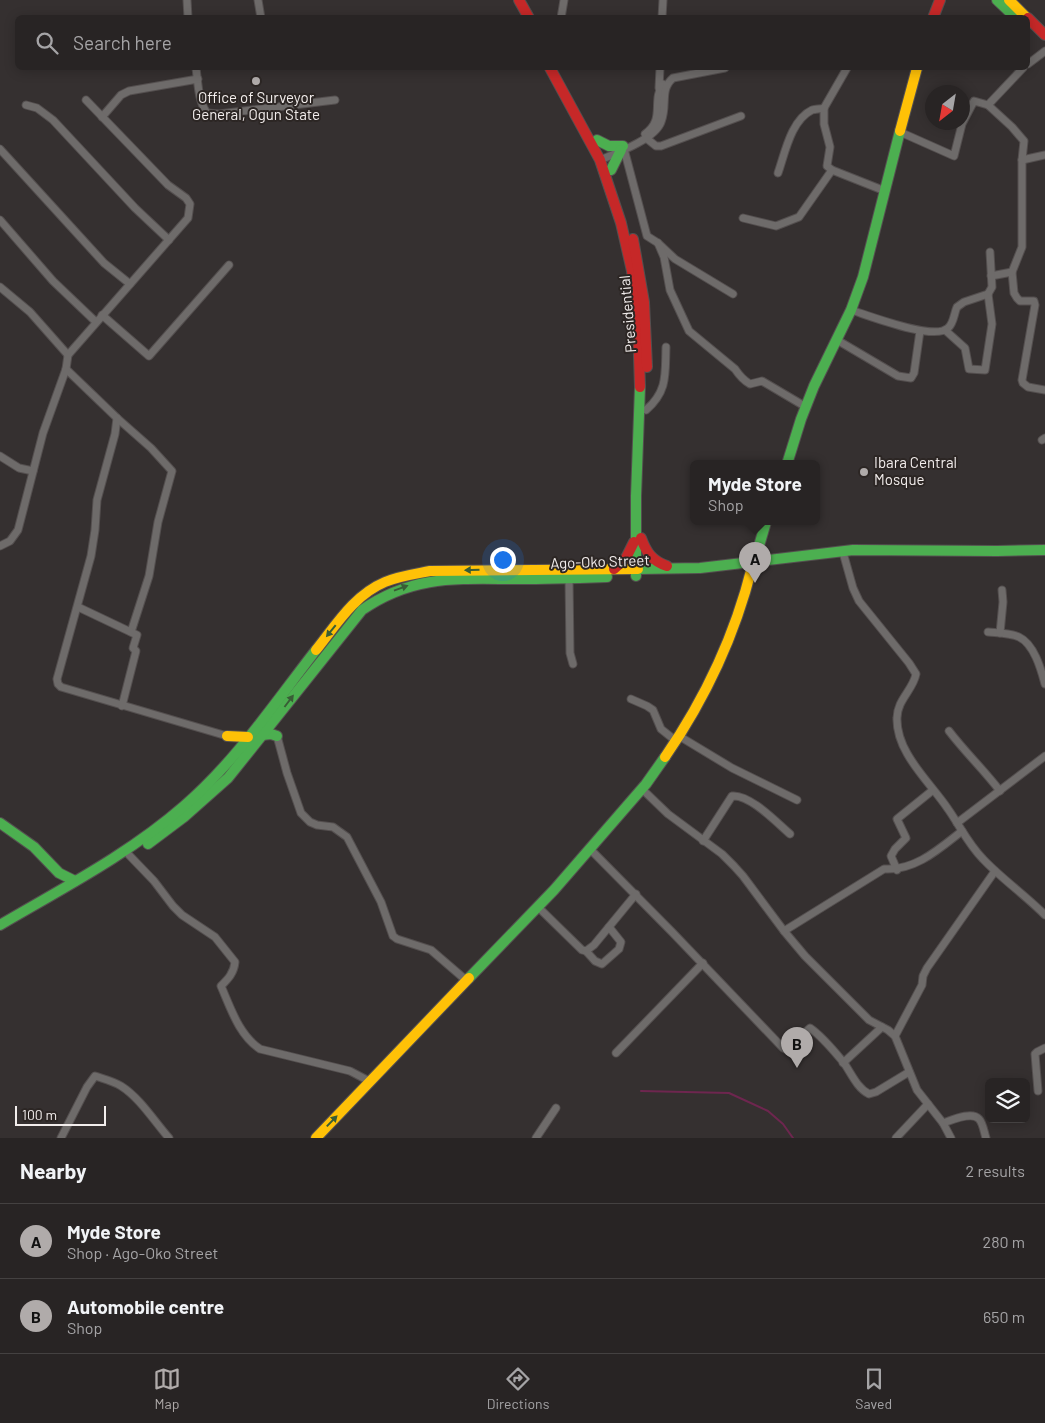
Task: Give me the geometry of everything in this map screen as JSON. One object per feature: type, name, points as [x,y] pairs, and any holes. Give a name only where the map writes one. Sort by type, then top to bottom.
[{"type":"main road","points":[[512,0],[520,15]]},
{"type":"main road","points":[[519,0],[527,15]]},
{"type":"main road","points":[[926,15],[932,0]]},
{"type":"main road","points":[[934,15],[940,0]]},
{"type":"main road","points":[[997,0],[1013,15]]},
{"type":"main road","points":[[1009,0],[1024,15]]},
{"type":"main road","points":[[1030,21],[1045,35]]},
{"type":"main road","points":[[1030,30],[1045,44]]},
{"type":"main road","points":[[551,70],[602,157],[621,223],[636,298],[640,386],[638,538],[651,560],[674,568]]},
{"type":"main road","name":"Presidential","points":[[559,70],[597,140],[602,157],[611,170],[627,217],[639,266],[646,322],[646,410],[638,538],[640,572]]},
{"type":"main road","points":[[783,460],[801,404],[856,284],[910,70]]},
{"type":"main road","points":[[789,460],[801,419],[814,386],[852,310],[863,277],[916,70]]},
{"type":"main road","points":[[597,140],[609,146],[623,148],[611,170]]},
{"type":"main road","points":[[757,564],[765,525]]},
{"type":"main road","points":[[316,1138],[538,907],[642,788],[678,738],[717,668],[771,525]]},
{"type":"main road","points":[[614,569],[626,558],[638,538]]},
{"type":"main road","points":[[5,926],[144,847],[184,817],[224,774],[248,737],[353,605],[379,585],[413,574],[430,571],[614,569],[640,572],[674,568],[757,564],[853,550],[1045,550]]},
{"type":"main road","name":"Ago-Oko Street","points":[[234,760],[262,735],[362,610],[377,598],[412,584],[428,581],[467,579],[569,578],[640,572],[702,574],[757,564],[864,554],[928,553],[1008,556],[1045,554]]},
{"type":"main road","points":[[272,722],[277,736]]},
{"type":"main road","points":[[262,735],[271,734],[277,736]]},
{"type":"main road","points":[[227,736],[248,737]]},
{"type":"main road","points":[[227,736],[234,742],[234,760]]},
{"type":"main road","points":[[5,926],[52,894],[146,836],[224,774]]},
{"type":"main road","points":[[0,823],[22,837],[60,874],[75,881]]},
{"type":"main road","points":[[0,829],[18,840],[65,886]]},
{"type":"main road","points":[[52,894],[56,885],[56,878]]},
{"type":"street","points":[[188,0],[188,15]]},
{"type":"street","points":[[258,0],[260,15]]},
{"type":"street","points":[[562,15],[564,0]]},
{"type":"street","points":[[662,15],[663,0]]},
{"type":"street","points":[[1030,62],[1045,51]]},
{"type":"street","points":[[196,70],[204,109],[208,114],[335,100]]},
{"type":"street","points":[[623,148],[651,130],[658,116],[660,70]]},
{"type":"street","points":[[659,93],[660,87],[670,76],[696,70]]},
{"type":"street","points":[[602,157],[656,132],[661,123],[665,90],[667,84],[674,78],[713,70]]},
{"type":"street","points":[[846,70],[824,108],[824,124],[830,147],[827,166],[832,170],[880,188]]},
{"type":"street","points":[[988,105],[1021,70]]},
{"type":"street","points":[[102,117],[121,95],[130,91],[198,79]]},
{"type":"street","points":[[0,546],[10,541],[18,530],[55,395],[66,369],[68,355],[188,218],[190,204],[186,198],[168,185],[86,100]]},
{"type":"street","points":[[900,132],[954,156],[962,124],[974,101],[988,105],[1024,141],[1022,160],[1022,246],[1012,272],[1014,293],[1017,298],[1020,301],[1034,301],[1035,305],[1022,380],[1028,387],[1045,390]]},
{"type":"street","points":[[26,105],[37,108],[53,120],[169,240]]},
{"type":"street","points":[[778,173],[796,126],[803,117],[813,110],[824,108]]},
{"type":"street","points":[[646,138],[656,146],[661,146],[741,116]]},
{"type":"street","points":[[623,148],[647,236],[658,243],[674,259],[733,294]]},
{"type":"street","points":[[0,149],[104,263],[130,284]]},
{"type":"street","points":[[1022,160],[1044,155]]},
{"type":"street","points":[[743,218],[776,226],[799,217],[832,170]]},
{"type":"street","points":[[0,220],[53,281],[96,322]]},
{"type":"street","points":[[658,243],[664,257],[670,290],[689,331],[750,384],[762,381],[801,404]]},
{"type":"street","points":[[945,330],[965,348],[969,369],[985,370],[992,324],[988,294],[992,287],[990,252]]},
{"type":"street","points":[[102,314],[149,356],[229,265]]},
{"type":"street","points":[[991,276],[1012,272]]},
{"type":"street","points":[[0,287],[30,312],[68,355]]},
{"type":"street","points":[[852,310],[920,331],[945,330],[953,322],[957,307],[964,302],[988,294]]},
{"type":"street","points":[[836,340],[898,376],[911,378],[914,373],[920,331]]},
{"type":"street","points":[[646,410],[658,398],[664,387],[666,347]]},
{"type":"street","points":[[66,369],[116,418],[151,448],[172,471],[158,522],[149,576],[130,632]]},
{"type":"street","points":[[116,418],[115,434],[97,500],[91,556],[57,679],[58,684],[61,687],[122,706],[227,736]]},
{"type":"street","points":[[0,456],[19,468],[33,471]]},
{"type":"street","points":[[844,556],[853,588],[859,601],[909,662],[916,674],[915,680],[898,705],[897,719],[900,737],[910,758],[957,823],[971,846],[995,871],[1045,915]]},
{"type":"street","points":[[569,578],[570,653],[573,664]]},
{"type":"street","points":[[1000,633],[1003,602],[1002,590]]},
{"type":"street","points":[[78,607],[137,635],[133,648],[136,651],[122,706]]},
{"type":"street","points":[[988,632],[1019,637],[1028,644],[1039,665],[1045,684]]},
{"type":"street","points":[[631,699],[653,710],[661,729],[732,768],[797,800]]},
{"type":"street","points":[[949,731],[967,754],[986,772],[1000,791]]},
{"type":"street","points":[[277,736],[300,810],[310,822],[333,827],[347,837],[381,902],[393,936],[431,950],[467,981]]},
{"type":"street","points":[[957,823],[1045,756]]},
{"type":"street","points":[[642,788],[668,814],[722,854],[743,876],[784,931],[811,962],[869,1020],[895,1036],[917,1090],[943,1122],[951,1138]]},
{"type":"street","points":[[897,870],[891,856],[906,838],[897,819],[933,790]]},
{"type":"street","points":[[703,840],[732,796],[738,796],[749,801],[790,834]]},
{"type":"street","points":[[784,931],[884,870],[897,870],[925,860],[962,832]]},
{"type":"street","points":[[590,849],[636,894],[784,1048],[787,1050],[791,1048],[810,1028],[826,1041],[857,1083],[869,1094],[876,1092],[909,1072]]},
{"type":"street","points":[[129,855],[154,882],[172,906],[215,937],[235,962],[230,977],[221,986],[234,1017],[252,1044],[260,1049],[350,1070],[370,1081]]},
{"type":"street","points":[[895,1036],[922,985],[923,976],[927,968],[995,871]]},
{"type":"street","points":[[586,951],[590,950],[636,894]]},
{"type":"street","points":[[538,907],[582,950],[586,951],[595,961],[602,964],[619,949],[621,942],[609,927]]},
{"type":"street","points":[[616,1053],[703,963]]},
{"type":"street","points":[[844,1063],[882,1027]]},
{"type":"street","points":[[1038,1091],[1035,1054],[1045,1048]]},
{"type":"street","points":[[61,1138],[87,1087],[95,1076],[125,1089],[137,1100],[169,1138]]},
{"type":"street","points":[[896,1138],[928,1104]]},
{"type":"street","points":[[536,1138],[556,1108]]},
{"type":"street","points":[[943,1122],[970,1115],[976,1116],[980,1120],[986,1138]]},
{"type":"waterway","points":[[641,1091],[729,1093],[768,1111],[783,1124],[793,1138]]},
{"type":"traffic: fast","points":[[997,0],[1013,15]]},
{"type":"traffic: fast","points":[[788,460],[814,386],[851,310],[863,277],[900,131]]},
{"type":"traffic: fast","points":[[597,140],[609,146],[623,146]]},
{"type":"traffic: fast","points":[[611,170],[621,150]]},
{"type":"traffic: fast","points":[[636,576],[636,496],[640,387]]},
{"type":"traffic: fast","points":[[753,566],[765,525]]},
{"type":"traffic: fast","points":[[638,569],[700,568],[853,550],[1045,550]]},
{"type":"traffic: fast","points":[[148,844],[184,817],[228,778],[362,610],[381,598],[419,584],[457,579],[607,577]]},
{"type":"traffic: fast","points":[[0,925],[118,855],[141,840],[184,806],[203,789],[238,751],[316,650]]},
{"type":"traffic: fast","points":[[262,735],[271,734],[277,736]]},
{"type":"traffic: fast","points":[[469,978],[554,890],[646,784],[665,757]]},
{"type":"traffic: fast","points":[[0,823],[34,847],[59,873],[75,881]]},
{"type":"traffic: slow","points":[[1009,0],[1024,15]]},
{"type":"traffic: slow","points":[[900,131],[916,70]]},
{"type":"traffic: slow","points":[[665,757],[706,689],[728,642],[752,567]]},
{"type":"traffic: slow","points":[[316,650],[338,621],[364,595],[385,582],[401,577],[430,571],[638,569]]},
{"type":"traffic: slow","points":[[227,736],[248,737]]},
{"type":"traffic: slow","points":[[316,1138],[469,978]]},
{"type":"traffic: jam","points":[[519,0],[527,15]]},
{"type":"traffic: jam","points":[[934,15],[940,0]]},
{"type":"traffic: jam","points":[[1030,20],[1045,35]]},
{"type":"traffic: jam","points":[[551,70],[600,160],[621,223],[632,271],[638,325],[640,387]]},
{"type":"traffic: jam","points":[[633,239],[644,302],[647,367]]},
{"type":"traffic: jam","points":[[641,538],[650,555],[667,566]]},
{"type":"traffic: jam","points":[[614,569],[626,558],[634,542]]},
{"type":"place","name":"Office of Surveyor General, Ogun State","points":[[256,81]]},
{"type":"place","name":"Ibara Central Mosque","points":[[864,472]]},
{"type":"place","name":"Myde Store","points":[[755,583]]},
{"type":"place","name":"Automobile centre","points":[[797,1068]]}]
